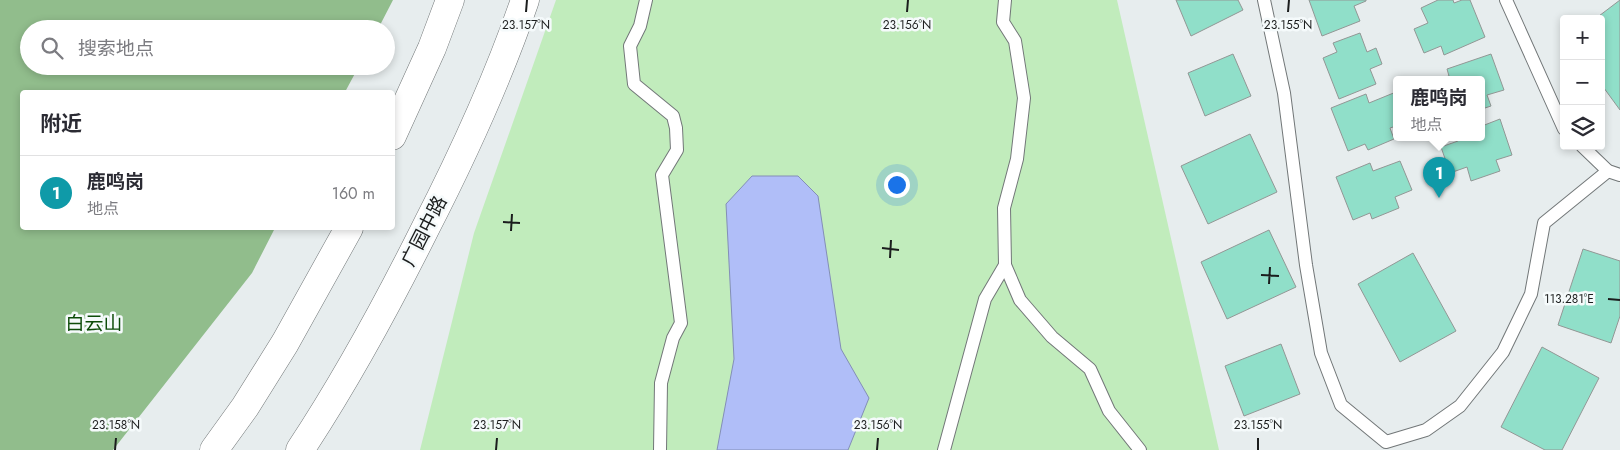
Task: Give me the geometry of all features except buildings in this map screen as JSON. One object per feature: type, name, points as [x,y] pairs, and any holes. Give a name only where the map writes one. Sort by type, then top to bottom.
[{"type":"main road","points":[[395,129],[432,48],[450,0]]},
{"type":"main road","name":"广园中路","points":[[300,450],[323,415],[366,341],[451,178],[488,95],[525,0]]},
{"type":"main road","points":[[214,450],[245,407],[285,343],[348,230]]},
{"type":"lane","points":[[646,0],[640,26],[630,46],[634,84],[673,116],[676,128],[677,150],[662,175],[681,323],[673,338],[661,383],[660,450]]},
{"type":"lane","points":[[1005,0],[1003,22],[1015,41],[1024,98],[1017,159],[1004,208],[1005,265],[1020,300],[1052,337],[1090,369],[1109,412],[1140,450]]},
{"type":"lane","points":[[1264,0],[1284,93],[1306,265],[1321,353],[1342,405],[1386,442],[1426,430],[1460,406],[1503,352],[1531,294],[1544,224],[1614,173],[1587,150]]},
{"type":"lane","points":[[1506,0],[1560,120]]},
{"type":"lane","points":[[944,450],[985,299],[1005,265]]},
{"type":"green space","name":"白云山","points":[[0,0],[393,0],[383,20],[20,20],[20,75],[354,75],[346,90],[20,90],[20,230],[274,230],[252,273],[113,450],[0,450]]},
{"type":"green space","points":[[556,0],[1117,0],[1219,450],[420,450],[474,233]]},
{"type":"water","points":[[752,176],[798,176],[818,196],[841,349],[869,398],[848,450],[717,450],[734,359],[726,204]]},
{"type":"place","name":"鹿鸣岗","points":[[1439,198]]}]
